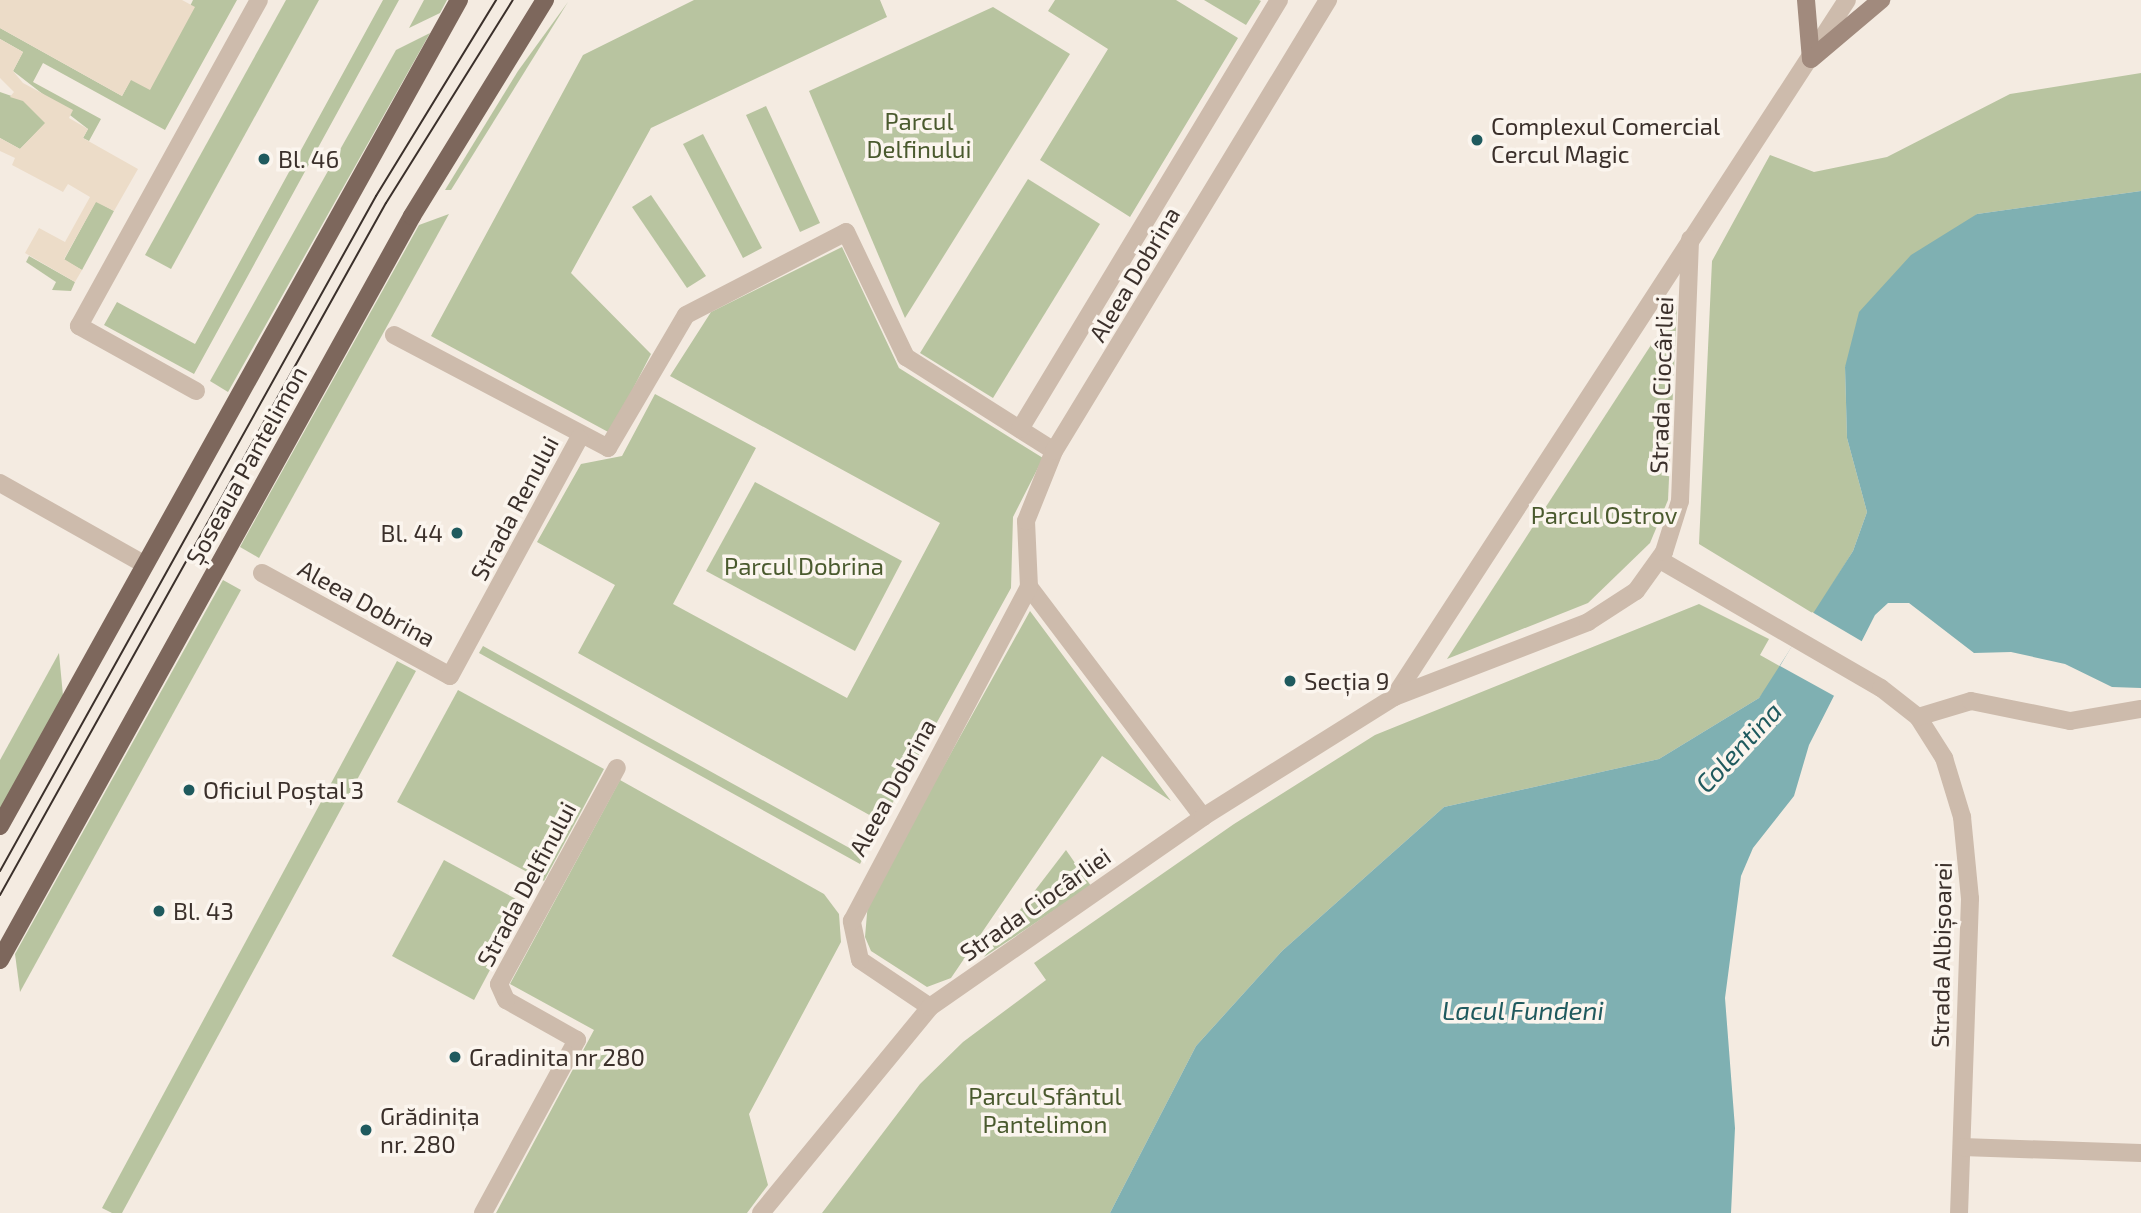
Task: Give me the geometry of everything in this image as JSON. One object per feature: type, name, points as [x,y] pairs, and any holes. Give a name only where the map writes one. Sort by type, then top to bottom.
[{"type":"main road","name":"Șoseaua Pantelimon","points":[[0,826],[459,0]]},
{"type":"main road","name":"Șoseaua Pantelimon","points":[[0,960],[386,262],[503,59],[545,0]]},
{"type":"main road","points":[[1806,0],[1811,59]]},
{"type":"main road","points":[[1811,59],[1881,0]]},
{"type":"street","points":[[196,391],[79,326],[258,0]]},
{"type":"street","name":"Aleea Dobrina","points":[[1020,429],[1279,0]]},
{"type":"street","name":"Aleea Dobrina","points":[[930,1007],[860,960],[852,921],[858,900],[1029,587],[1026,521],[1054,451],[1328,0]]},
{"type":"street","name":"Strada Ciocârliei","points":[[1394,697],[1847,0]]},
{"type":"street","points":[[579,438],[608,449],[616,443],[694,308],[846,232],[906,357],[1054,451]]},
{"type":"street","name":"Strada Ciocârliei","points":[[761,1213],[930,1007],[1203,817],[1394,697],[1588,622],[1636,591],[1660,560],[1680,501],[1690,239]]},
{"type":"street","name":"Strada Renului","points":[[394,335],[579,438],[450,676]]},
{"type":"street","points":[[0,483],[144,564]]},
{"type":"street","name":"Strada Albișoarei","points":[[1660,560],[1754,612],[1881,688],[1918,717],[1954,782],[1967,854],[1959,1213]]},
{"type":"street","name":"Aleea Dobrina","points":[[262,573],[450,676]]},
{"type":"street","points":[[1029,587],[1203,817]]},
{"type":"street","points":[[1918,717],[1971,701],[2070,721],[2141,709]]},
{"type":"street","name":"Strada Delfinului","points":[[484,1213],[577,1040],[506,1000],[499,984],[617,768]]},
{"type":"street","points":[[1962,1147],[2141,1153]]},
{"type":"green space","points":[[193,0],[237,0],[165,130],[43,63],[33,82],[101,119],[89,141],[83,138],[88,129],[13,71],[23,52],[0,39],[0,28],[122,96],[131,79],[150,89]]},
{"type":"green space","points":[[286,0],[319,0],[171,269],[145,255]]},
{"type":"green space","points":[[383,0],[399,0],[194,374],[104,325],[117,302],[195,344]]},
{"type":"green space","points":[[424,0],[447,0],[440,13],[409,28]]},
{"type":"green space","points":[[694,0],[880,0],[887,17],[651,128],[571,273],[651,354],[610,433],[431,336],[583,55]]},
{"type":"green space","points":[[1055,0],[1176,0],[1238,38],[1130,217],[1040,160],[1108,49],[1048,11]]},
{"type":"green space","points":[[1204,0],[1259,0],[1261,1],[1246,25]]},
{"type":"green space","points":[[568,2],[451,190],[445,190],[518,71]]},
{"type":"green space","name":"Parcul Delfinului","points":[[993,7],[1070,54],[905,318],[809,91]]},
{"type":"green space","points":[[430,33],[228,392],[210,381],[396,50]]},
{"type":"green space","points":[[2141,73],[2141,191],[1977,214],[1845,367],[1847,438],[1867,512],[1853,551],[1814,614],[1699,544],[1712,261],[1770,155],[1814,172],[1887,157],[2010,94]]},
{"type":"green space","points":[[0,92],[23,100],[46,123],[20,149],[0,138]]},
{"type":"green space","points":[[766,106],[820,223],[800,232],[746,115]]},
{"type":"green space","points":[[703,134],[762,248],[743,258],[683,144]]},
{"type":"green space","points":[[1028,179],[1100,224],[993,398],[920,353]]},
{"type":"green space","points":[[651,195],[706,276],[687,288],[632,207]]},
{"type":"green space","points":[[96,201],[114,211],[82,270],[64,260]]},
{"type":"green space","points":[[449,214],[259,558],[240,547],[419,225]]},
{"type":"green space","points":[[842,247],[899,368],[1043,458],[1013,517],[1011,588],[882,822],[578,653],[615,585],[537,542],[581,464],[622,456],[655,394],[756,448],[673,604],[847,698],[940,523],[670,376],[711,312]]},
{"type":"green space","points":[[29,256],[75,282],[71,291],[52,290],[56,282],[26,262]]},
{"type":"green space","name":"Parcul Ostrov","points":[[1677,305],[1668,500],[1650,543],[1588,603],[1447,659]]},
{"type":"green space","name":"Parcul Dobrina","points":[[755,482],[902,561],[855,651],[706,571]]},
{"type":"green space","points":[[223,580],[241,590],[20,992],[15,954]]},
{"type":"green space","name":"Parcul Sfântul Pantelimon","points":[[1699,604],[1769,639],[1760,655],[1783,668],[1759,698],[1659,759],[1444,807],[1282,951],[1196,1046],[1110,1213],[822,1213],[920,1084],[963,1042],[1046,980],[1034,963],[1234,824],[1375,735]]},
{"type":"green space","points":[[1030,611],[1171,801],[1102,756],[951,978],[927,987],[871,951],[865,937],[868,902]]},
{"type":"green space","points":[[483,646],[864,856],[860,864],[479,653]]},
{"type":"green space","points":[[59,653],[63,696],[0,810],[0,760]]},
{"type":"green space","points":[[397,661],[416,671],[122,1213],[112,1213],[102,1208]]},
{"type":"green space","points":[[458,690],[604,769],[544,881],[397,802]]},
{"type":"green space","points":[[620,780],[824,894],[839,914],[841,942],[749,1114],[768,1185],[747,1213],[496,1213],[594,1030],[510,984]]},
{"type":"green space","points":[[1066,850],[1091,886],[984,957]]},
{"type":"green space","points":[[444,860],[525,904],[474,1000],[392,956]]},
{"type":"shaded area","points":[[0,0],[182,0],[195,7],[150,90],[131,80],[122,96],[0,28]]},
{"type":"shaded area","points":[[0,39],[23,52],[13,71],[23,83],[73,110],[69,118],[88,129],[83,138],[138,169],[114,211],[96,202],[64,259],[82,270],[75,282],[25,253],[39,228],[65,242],[90,197],[68,184],[63,192],[12,165],[15,158],[0,151],[0,138],[20,149],[45,123],[23,101],[10,97],[14,92],[0,78]]},
{"type":"water","name":"Lacul Fundeni","points":[[2141,191],[2141,688],[2112,687],[2065,664],[2011,652],[1974,653],[1909,603],[1888,603],[1875,615],[1809,745],[1794,796],[1753,848],[1741,876],[1725,998],[1735,1128],[1731,1213],[1110,1213],[1196,1046],[1282,951],[1444,807],[1659,759],[1759,698],[1853,551],[1867,512],[1847,438],[1845,367],[1859,312],[1911,255],[1977,214]]},
{"type":"pier","points":[[1812,612],[1863,642],[1838,698],[1780,666]]},
{"type":"tram line","points":[[0,871],[376,196],[496,0]]},
{"type":"tram line","points":[[0,895],[386,203],[513,0]]},
{"type":"place","name":"Complexul Comercial Cercul Magic","points":[[1477,140]]},
{"type":"place","name":"Bl. 46","points":[[264,159]]},
{"type":"place","name":"Bl. 44","points":[[457,533]]},
{"type":"place","name":"Secția 9","points":[[1290,681]]},
{"type":"place","name":"Oficiul Poștal 3","points":[[189,790]]},
{"type":"place","name":"Bl. 43","points":[[159,911]]},
{"type":"place","name":"Gradinita nr 280","points":[[455,1057]]},
{"type":"place","name":"Grădinița nr. 280","points":[[366,1130]]},
{"type":"water label","name":"Colentina","points":[[1738,747]]}]
